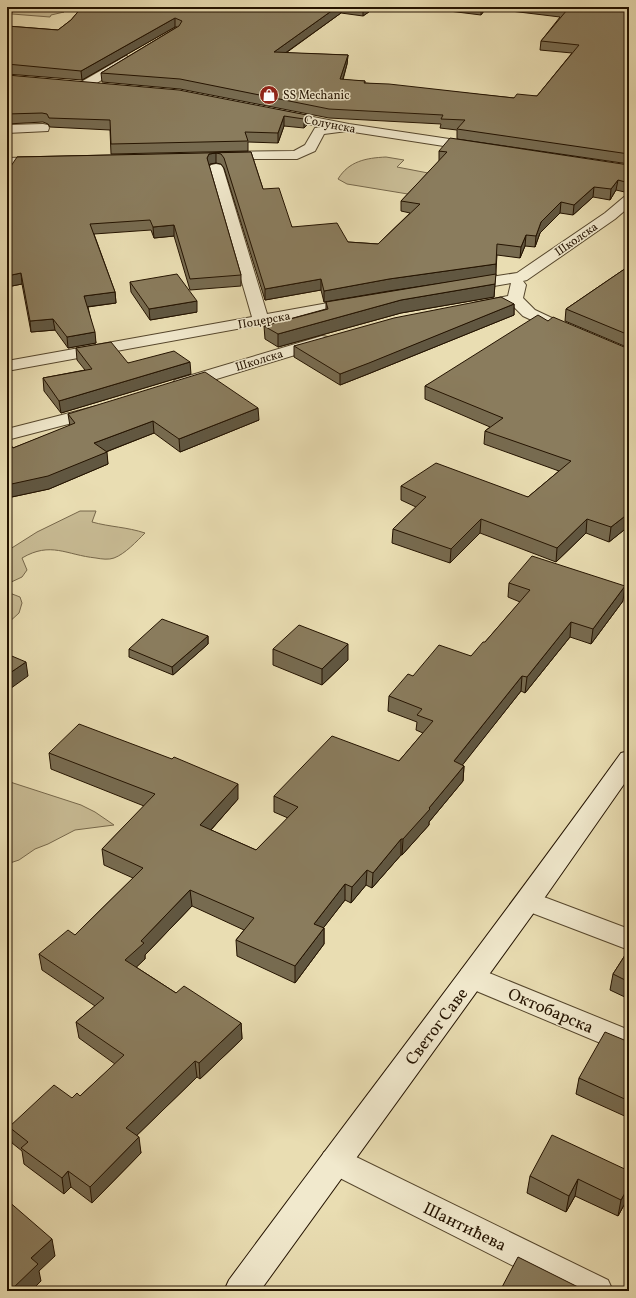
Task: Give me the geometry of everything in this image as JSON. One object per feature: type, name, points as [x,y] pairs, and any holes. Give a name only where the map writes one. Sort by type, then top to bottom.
[{"type":"street","points":[[85,85],[138,53]]},
{"type":"street","points":[[71,84],[108,87]]},
{"type":"street","name":"Солунска","points":[[267,112],[349,128],[491,149]]},
{"type":"street","points":[[7,130],[43,128]]},
{"type":"street","points":[[261,320],[213,162],[297,155],[310,148],[320,131],[349,128]]},
{"type":"street","points":[[7,162],[58,160]]},
{"type":"street","name":"Школска","points":[[522,277],[610,216],[629,200]]},
{"type":"street","points":[[448,288],[522,277]]},
{"type":"street","points":[[515,299],[516,288],[522,277]]},
{"type":"street","points":[[464,308],[515,299]]},
{"type":"street","points":[[515,299],[529,313],[578,335]]},
{"type":"street","name":"Поцерска","points":[[7,366],[374,300]]},
{"type":"street","name":"Школска","points":[[169,388],[334,338]]},
{"type":"street","points":[[7,435],[111,407]]},
{"type":"street","name":"Светог Саве","points":[[241,1291],[528,901],[629,759]]},
{"type":"street","points":[[528,901],[629,940]]},
{"type":"street","name":"Октобарска","points":[[472,977],[629,1042]]},
{"type":"street","name":"Шантићева","points":[[335,1162],[596,1291]]},
{"type":"shaded area","points":[[7,7],[56,7],[53,9],[64,12],[51,15],[50,17],[12,14],[7,15]]},
{"type":"shaded area","points":[[386,157],[404,160],[397,167],[454,178],[420,196],[347,184],[338,179],[347,168],[353,164],[372,158]]},
{"type":"shaded area","points":[[80,511],[96,511],[92,522],[132,529],[145,533],[127,550],[112,559],[100,559],[59,550],[42,550],[32,553],[22,558],[27,570],[22,577],[7,584],[7,551],[37,532]]},
{"type":"shaded area","points":[[7,592],[20,597],[22,603],[19,613],[7,624]]},
{"type":"shaded area","points":[[7,781],[81,805],[95,812],[114,825],[75,830],[35,849],[19,860],[7,864]]},
{"type":"building","points":[[82,7],[337,7],[274,52],[348,55],[340,79],[365,81],[364,83],[389,84],[514,98],[517,94],[537,96],[579,45],[541,41],[567,10],[545,7],[629,7],[629,154],[457,129],[465,120],[441,119],[443,115],[329,109],[180,79],[101,73],[179,26],[182,21],[175,18],[81,71],[7,64],[7,26],[58,30],[71,20]]},
{"type":"building","points":[[7,75],[179,90],[307,115],[304,119],[284,116],[278,133],[245,132],[248,141],[111,144],[110,120],[49,118],[47,114],[42,113],[7,114]]},
{"type":"building","points":[[450,138],[629,165],[629,183],[618,180],[611,189],[594,187],[574,205],[561,202],[541,222],[536,236],[526,235],[521,247],[497,244],[496,264],[389,279],[324,291],[321,279],[265,289],[224,158],[221,154],[209,154],[207,158],[241,275],[190,279],[174,225],[153,227],[150,220],[90,224],[115,292],[84,296],[95,332],[67,337],[53,319],[30,321],[21,273],[7,276],[7,172],[17,157],[251,152],[263,189],[279,188],[292,227],[337,223],[348,242],[378,244],[420,204],[401,201],[447,152],[439,151]]},
{"type":"building","points":[[629,266],[629,335],[566,309]]},
{"type":"building","points":[[177,274],[197,301],[149,309],[130,282]]},
{"type":"building","points":[[496,274],[495,284],[401,300],[278,334],[264,326],[328,309],[326,302]]},
{"type":"building","points":[[501,297],[514,304],[340,374],[294,346],[394,318]]},
{"type":"building","points":[[538,315],[548,321],[553,317],[629,349],[629,513],[611,527],[587,519],[557,548],[481,519],[451,549],[393,529],[426,497],[401,486],[436,463],[528,497],[571,461],[485,431],[503,418],[425,386]]},
{"type":"building","points":[[111,342],[128,363],[174,351],[190,362],[59,401],[43,378],[92,369],[76,348]]},
{"type":"building","points":[[205,372],[258,408],[179,439],[153,421],[94,443],[107,452],[48,476],[7,485],[7,447],[11,445],[13,448],[75,423],[68,414]]},
{"type":"building","points":[[532,556],[625,586],[593,629],[571,622],[527,677],[522,676],[454,761],[464,766],[429,808],[430,809],[403,839],[401,839],[373,873],[367,870],[352,887],[345,884],[314,924],[324,928],[295,966],[236,940],[254,918],[190,890],[141,941],[144,943],[125,960],[176,993],[184,986],[241,1023],[199,1063],[195,1061],[126,1128],[139,1137],[90,1187],[68,1171],[62,1178],[21,1148],[28,1142],[9,1127],[54,1085],[72,1098],[77,1093],[80,1096],[124,1055],[76,1022],[104,998],[39,954],[68,930],[75,935],[143,868],[102,849],[155,794],[49,753],[79,724],[172,759],[174,757],[238,784],[200,825],[256,850],[298,807],[274,796],[332,736],[399,761],[433,721],[417,715],[422,709],[389,696],[408,674],[413,676],[439,645],[471,656],[530,590],[509,583]]},
{"type":"building","points":[[162,619],[208,636],[172,667],[129,649]]},
{"type":"building","points":[[299,625],[348,644],[322,669],[273,649]]},
{"type":"building","points":[[7,654],[26,662],[7,675]]},
{"type":"building","points":[[629,949],[629,982],[613,974]]},
{"type":"building","points":[[605,1032],[629,1042],[629,1101],[579,1078]]},
{"type":"building","points":[[552,1135],[629,1171],[629,1186],[621,1200],[578,1179],[569,1196],[530,1176]]},
{"type":"building","points":[[7,1200],[52,1239],[31,1258],[38,1264],[10,1291],[7,1289]]},
{"type":"building","points":[[518,1257],[586,1291],[505,1291],[501,1289]]},
{"type":"place","name":"SS Mechanic","points":[[269,95]]}]
